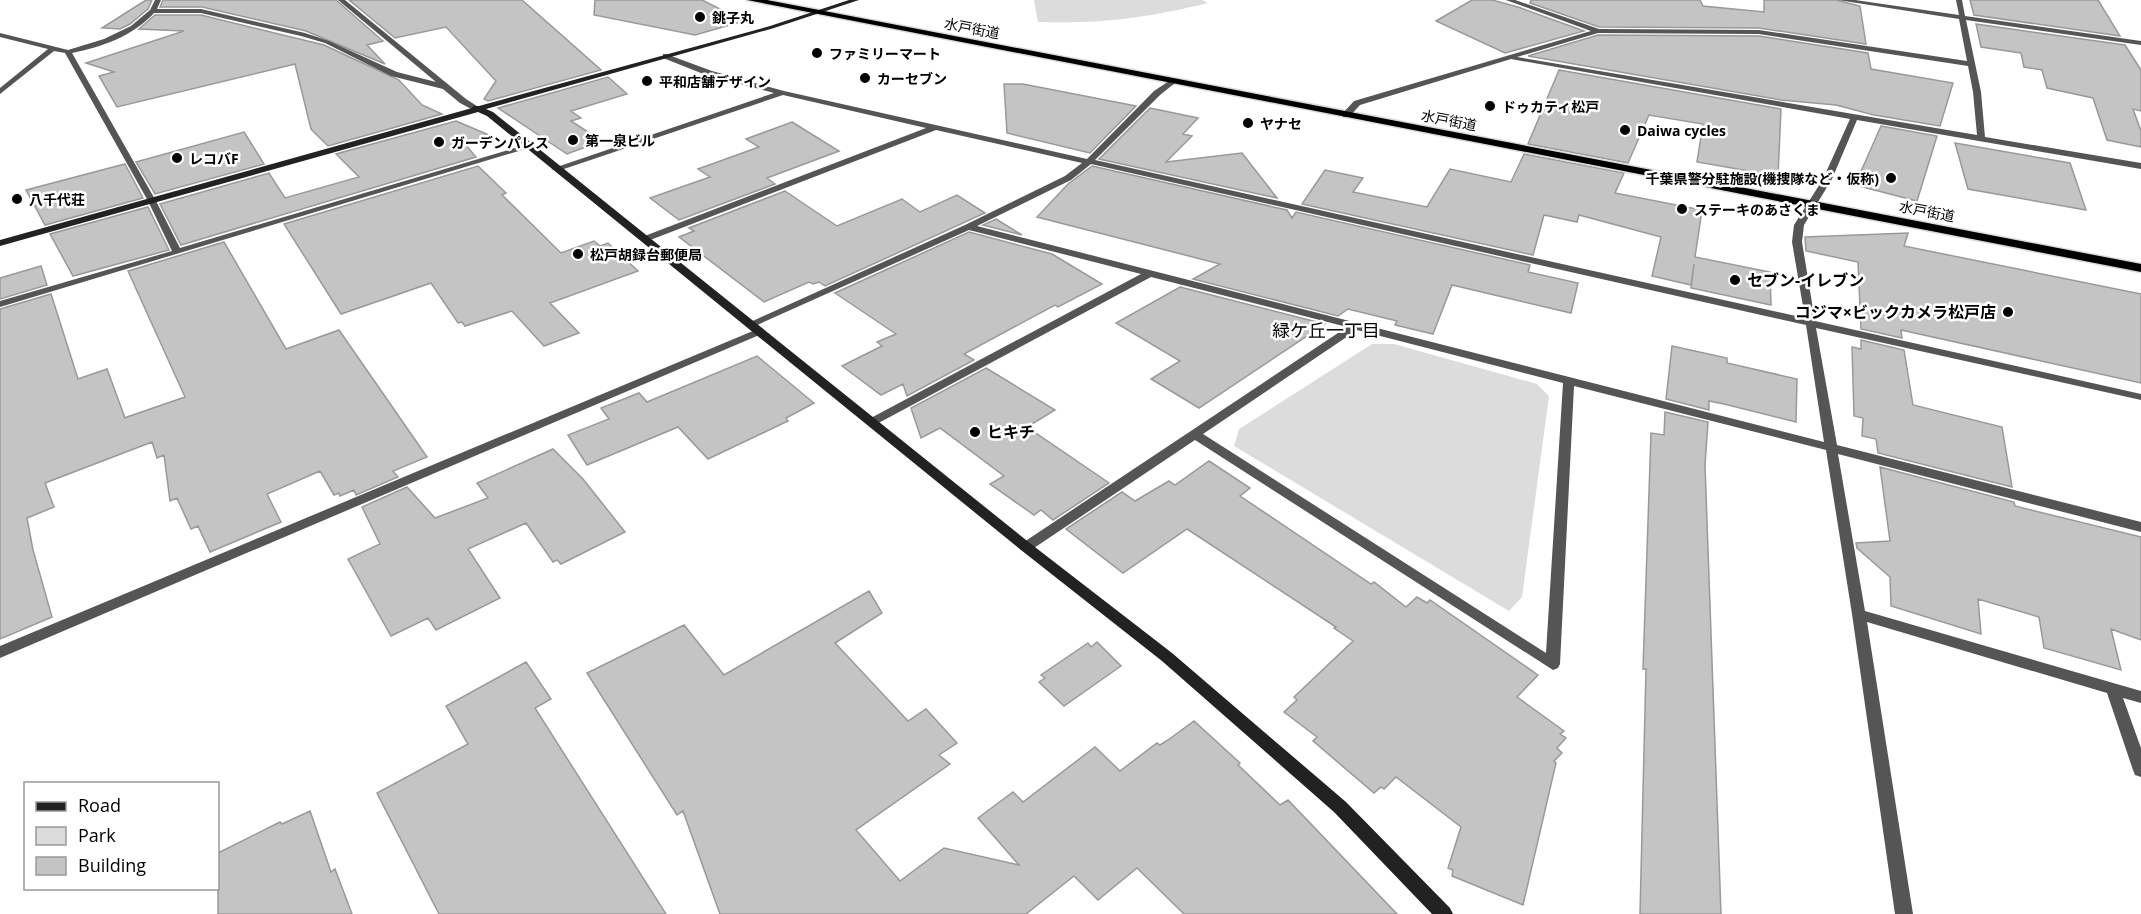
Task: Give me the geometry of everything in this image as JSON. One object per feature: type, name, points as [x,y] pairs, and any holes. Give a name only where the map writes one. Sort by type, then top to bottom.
[{"type":"highway","name":"水戸街道","points":[[752,0],[2141,268]]},
{"type":"street","points":[[155,12],[158,0]]},
{"type":"street","points":[[341,0],[463,101],[490,114],[555,169],[1026,547],[1167,657],[1340,807],[1444,914]]},
{"type":"street","points":[[0,243],[666,56],[856,0]]},
{"type":"street","points":[[1509,0],[1598,31]]},
{"type":"street","points":[[1841,0],[2141,43]]},
{"type":"street","points":[[1959,0],[1977,92],[1981,139]]},
{"type":"street","points":[[0,47],[6,37],[51,50],[68,52],[108,40],[155,12],[184,10],[220,14],[303,34],[327,42],[394,74],[446,87]]},
{"type":"street","points":[[1346,115],[1357,103],[1598,31],[1759,32],[1970,64]]},
{"type":"street","points":[[0,92],[51,50]]},
{"type":"street","points":[[68,52],[152,201],[177,252]]},
{"type":"street","points":[[666,56],[719,76],[783,93],[1091,160],[2141,397]]},
{"type":"street","points":[[1510,58],[2141,166]]},
{"type":"street","points":[[0,652],[755,328],[968,227],[1068,178],[1091,160],[1172,81]]},
{"type":"street","points":[[555,169],[783,93]]},
{"type":"street","points":[[1854,117],[1821,190],[1809,204],[1797,227],[1808,322],[1859,614],[1904,914]]},
{"type":"street","points":[[645,239],[936,126]]},
{"type":"street","points":[[0,304],[528,147]]},
{"type":"street","points":[[968,227],[2141,527]]},
{"type":"street","points":[[873,422],[1151,273]]},
{"type":"street","points":[[1026,547],[1356,326]]},
{"type":"street","points":[[1196,435],[1553,664],[1569,381]]},
{"type":"street","points":[[1859,614],[2141,697]]},
{"type":"street","points":[[2113,689],[2141,770]]},
{"type":"green space","points":[[1034,0],[1202,0],[1208,3],[1124,19],[1038,22]]},
{"type":"green space","points":[[1372,344],[1394,344],[1537,384],[1549,396],[1522,597],[1509,611],[1234,446],[1239,429]]},
{"type":"building","points":[[146,0],[152,0],[148,9],[130,24],[120,29],[102,28]]},
{"type":"building","points":[[163,0],[336,0],[383,41],[367,45],[385,64],[306,31],[202,7],[160,7]]},
{"type":"building","points":[[349,0],[522,0],[601,70],[488,101],[484,99],[496,81],[446,27],[395,38]]},
{"type":"building","points":[[595,0],[702,0],[744,21],[695,35],[594,15]]},
{"type":"building","points":[[1472,0],[1492,0],[1518,7],[1584,31],[1505,53],[1436,21]]},
{"type":"building","points":[[1531,0],[1700,0],[1703,6],[1764,12],[1764,0],[1836,0],[1860,6],[1866,44],[1759,28],[1599,27],[1530,3]]},
{"type":"building","points":[[1970,0],[2098,0],[2120,36],[1974,15]]},
{"type":"building","points":[[155,15],[201,15],[324,45],[399,80],[422,105],[442,114],[328,146],[311,129],[295,64],[117,107],[99,76],[114,72],[86,63],[184,31],[139,29]]},
{"type":"building","points":[[1976,24],[2125,45],[2141,70],[2141,111],[2133,109],[2141,131],[2141,147],[2107,140],[2093,98],[2047,88],[2042,70],[2024,67],[2021,53],[1981,47]]},
{"type":"building","points":[[1598,35],[1759,36],[1868,53],[1871,69],[1953,83],[1940,126],[1874,115],[1836,105],[1781,100],[1528,56]]},
{"type":"building","points":[[1559,70],[1781,109],[1778,176],[1697,162],[1703,124],[1649,115],[1628,163],[1528,144]]},
{"type":"building","points":[[608,77],[627,94],[571,111],[581,118],[571,121],[602,141],[567,154],[498,108]]},
{"type":"building","points":[[1004,84],[1023,84],[1136,106],[1090,153],[1007,133]]},
{"type":"building","points":[[1150,108],[1198,118],[1183,134],[1192,136],[1166,162],[1242,153],[1277,198],[1099,159]]},
{"type":"building","points":[[456,121],[491,136],[465,144],[476,157],[181,245],[160,204],[269,173],[285,198],[359,177],[336,154]]},
{"type":"building","points":[[792,122],[839,151],[767,178],[775,184],[679,220],[650,198],[710,177],[698,169],[759,147],[746,139]]},
{"type":"building","points":[[1881,126],[1937,136],[1917,201],[1855,185]]},
{"type":"building","points":[[244,132],[264,164],[155,194],[136,162]]},
{"type":"building","points":[[1955,143],[2070,163],[2086,210],[1968,189]]},
{"type":"building","points":[[1524,154],[1624,173],[1615,193],[1702,210],[1695,257],[1770,272],[1771,305],[1691,288],[1694,264],[1691,285],[1652,276],[1661,237],[1579,215],[1577,222],[1544,215],[1533,255],[1302,204],[1325,170],[1363,178],[1353,192],[1427,207],[1450,169],[1511,182]]},
{"type":"building","points":[[125,164],[143,198],[45,225],[26,190]]},
{"type":"building","points":[[478,166],[506,193],[502,195],[561,253],[594,241],[600,246],[608,243],[638,271],[550,303],[579,333],[544,346],[512,311],[465,326],[462,322],[458,323],[431,283],[341,314],[284,224]]},
{"type":"building","points":[[1092,166],[1287,210],[1292,218],[1296,212],[1530,265],[1528,272],[1578,283],[1571,313],[1452,285],[1433,334],[1395,325],[1397,321],[1348,309],[1338,316],[1193,279],[1220,264],[1037,217],[1068,184]]},
{"type":"building","points":[[785,191],[837,226],[902,199],[920,212],[957,195],[985,213],[825,286],[819,282],[813,284],[809,282],[764,302],[679,237],[694,231],[689,228]]},
{"type":"building","points":[[148,207],[169,250],[73,276],[50,234]]},
{"type":"building","points":[[996,219],[1022,235],[983,225]]},
{"type":"building","points":[[969,232],[1052,254],[1102,284],[1058,307],[1055,305],[964,354],[974,360],[907,396],[903,384],[881,395],[842,366],[882,346],[877,342],[896,334],[835,293]]},
{"type":"building","name":"コジマ×ビックカメラ松戸店","points":[[1908,233],[1904,246],[2141,294],[2141,383],[1901,330],[1902,338],[1861,329],[1858,262],[1806,251],[1805,237]]},
{"type":"building","points":[[224,242],[286,349],[339,330],[427,457],[393,471],[398,477],[356,495],[354,490],[340,496],[339,493],[334,495],[320,471],[267,494],[281,522],[210,552],[198,526],[191,529],[177,498],[170,501],[164,455],[157,458],[152,442],[45,483],[54,507],[27,518],[33,550],[52,617],[0,639],[0,309],[51,294],[78,379],[107,369],[125,418],[185,397],[128,271]]},
{"type":"building","points":[[41,266],[47,285],[0,299],[0,278]]},
{"type":"building","points":[[1180,287],[1325,324],[1199,408],[1151,379],[1180,361],[1116,323]]},
{"type":"building","points":[[1861,340],[1904,350],[1913,405],[2002,427],[2012,487],[1878,453],[1876,439],[1862,436],[1863,418],[1854,416],[1852,347],[1861,349]]},
{"type":"building","points":[[1672,346],[1727,358],[1727,363],[1797,379],[1796,422],[1709,401],[1709,410],[1666,399]]},
{"type":"building","points":[[757,356],[814,403],[786,418],[788,421],[708,459],[678,427],[587,465],[568,435],[609,419],[601,408],[639,393],[647,402]]},
{"type":"building","points":[[986,368],[1055,410],[1027,427],[1109,483],[1053,520],[1041,510],[1034,515],[990,484],[1004,476],[940,428],[921,438],[911,408]]},
{"type":"building","points":[[1665,412],[1708,422],[1705,465],[1721,914],[1640,914],[1646,669],[1643,669],[1651,433],[1664,435]]},
{"type":"building","points":[[553,449],[583,479],[625,532],[561,564],[557,560],[553,562],[526,523],[468,549],[500,598],[436,630],[428,618],[391,636],[348,559],[380,544],[362,507],[407,487],[435,518],[488,498],[477,483]]},
{"type":"building","points":[[1209,461],[1250,488],[1240,496],[1371,584],[1374,582],[1406,607],[1417,597],[1427,603],[1430,600],[1538,675],[1517,697],[1564,731],[1560,734],[1566,738],[1557,748],[1562,753],[1554,761],[1556,763],[1523,905],[1452,876],[1453,870],[1448,868],[1461,827],[1396,777],[1384,789],[1381,787],[1374,793],[1313,741],[1317,737],[1284,712],[1297,700],[1294,697],[1353,641],[1334,628],[1336,627],[1187,529],[1123,573],[1066,529],[1122,492],[1135,501],[1169,481],[1175,485]]},
{"type":"building","points":[[1880,467],[2014,502],[2015,506],[2141,537],[2141,640],[2111,629],[2121,670],[2044,648],[2039,617],[1978,599],[1981,634],[1891,606],[1890,577],[1857,548],[1856,543],[1890,541]]},
{"type":"building","points":[[869,591],[882,613],[835,643],[908,721],[926,709],[957,743],[939,755],[950,764],[856,830],[900,881],[944,848],[1019,865],[978,818],[1013,792],[1023,802],[1095,747],[1120,771],[1157,743],[1160,745],[1194,721],[1240,763],[1238,765],[1280,805],[1288,800],[1397,914],[1184,914],[1137,868],[1098,900],[1074,876],[1026,914],[720,914],[683,811],[677,815],[587,673],[684,625],[724,675]]},
{"type":"building","points":[[1097,642],[1121,666],[1064,706],[1039,682],[1045,678],[1041,675],[1088,643],[1091,647]]},
{"type":"building","points":[[526,662],[551,699],[535,708],[666,914],[439,914],[377,793],[468,744],[446,706]]},
{"type":"building","points":[[310,811],[331,872],[335,869],[352,914],[218,914],[219,852],[280,822],[282,824]]},
{"type":"place","name":"銚子丸","points":[[700,17]]},
{"type":"place","name":"ファミリーマート","points":[[817,53]]},
{"type":"place","name":"カーセブン","points":[[865,78]]},
{"type":"place","name":"平和店舗デザイン","points":[[647,81]]},
{"type":"place","name":"ドゥカティ松戸","points":[[1490,106]]},
{"type":"place","name":"ヤナセ","points":[[1248,123]]},
{"type":"place","name":"Daiwa cycles","points":[[1625,130]]},
{"type":"place","name":"第一泉ビル","points":[[573,140]]},
{"type":"place","name":"ガーデンパレス","points":[[439,142]]},
{"type":"place","name":"レコバF","points":[[177,158]]},
{"type":"place","name":"千葉県警分駐施設(機捜隊など・仮称)","points":[[1891,178]]},
{"type":"place","name":"八千代荘","points":[[17,199]]},
{"type":"place","name":"ステーキのあさくま","points":[[1682,209]]},
{"type":"place","name":"松戸胡録台郵便局","points":[[578,254]]},
{"type":"place","name":"セブン-イレブン","points":[[1735,280]]},
{"type":"place","name":"コジマ×ビックカメラ松戸店","points":[[2008,312]]},
{"type":"place","name":"ヒキチ","points":[[975,432]]},
{"type":"district","name":"緑ケ丘一丁目","points":[[1326,330]]}]
